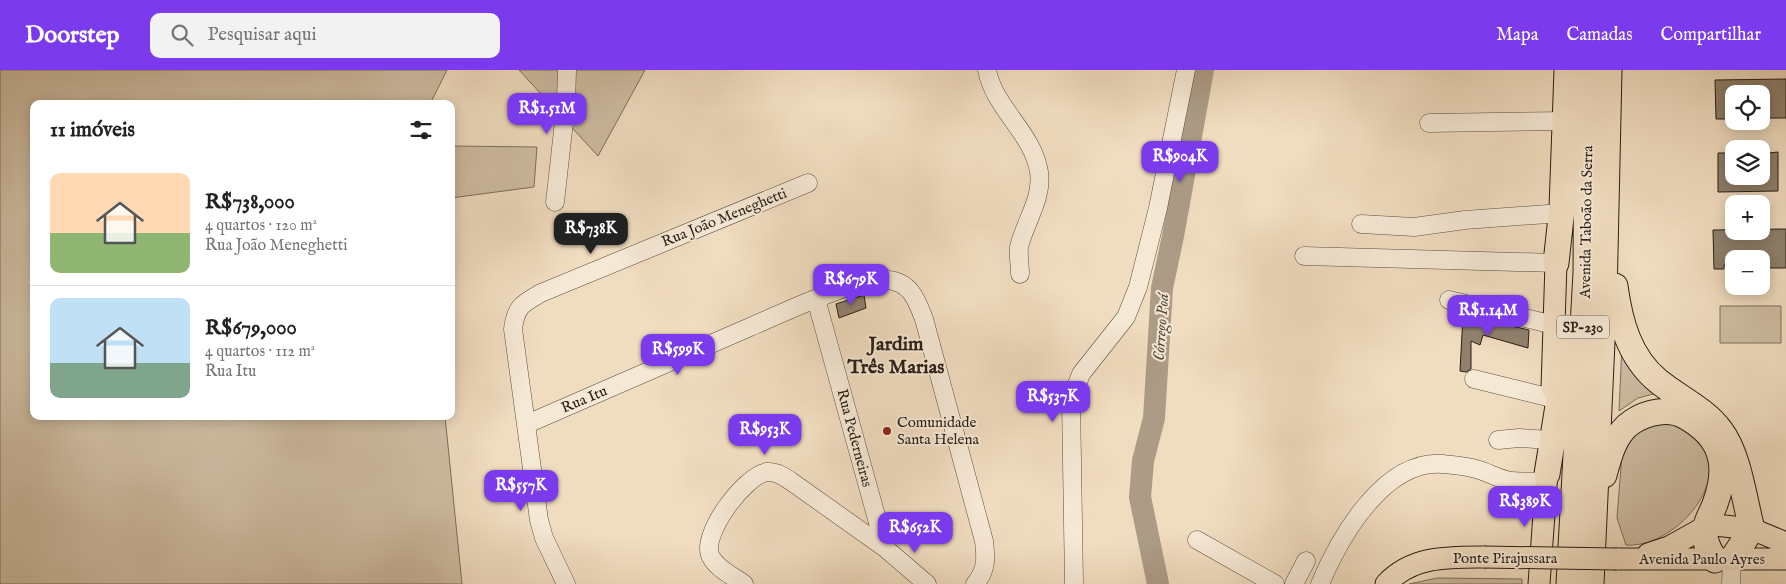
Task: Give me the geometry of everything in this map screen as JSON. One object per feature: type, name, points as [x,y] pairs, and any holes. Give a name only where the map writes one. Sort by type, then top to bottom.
[{"type":"highway","points":[[1556,263],[1562,213],[1568,70]]},
{"type":"highway","name":"Avenida Taboão da Serra","points":[[1569,584],[1586,272],[1587,70]]},
{"type":"highway","name":"Avenida Taboão da Serra","points":[[1591,584],[1609,70]]},
{"type":"highway","points":[[1594,511],[1608,462],[1623,430],[1645,415],[1670,412],[1684,415],[1706,430],[1722,456],[1722,483],[1706,527],[1705,543],[1723,559],[1752,529],[1734,457],[1720,429],[1684,398],[1659,382],[1630,345],[1623,330],[1619,311],[1605,225]]},
{"type":"highway","points":[[1547,478],[1571,321],[1576,299],[1586,272]]},
{"type":"main road","points":[[1539,584],[1547,478],[1556,263]]},
{"type":"main road","name":"Avenida Paulo Ayres","points":[[1624,559],[1669,548],[1706,527],[1729,525],[1752,529],[1786,543]]},
{"type":"main road","name":"Ponte Pirajussara","points":[[1386,584],[1394,576],[1423,561],[1449,557],[1624,559]]},
{"type":"main road","name":"Avenida Paulo Ayres","points":[[1624,559],[1786,559]]},
{"type":"street","points":[[555,202],[566,104],[567,70]]},
{"type":"street","points":[[988,70],[993,89],[1026,137],[1040,174],[1038,193],[1019,248],[1020,274]]},
{"type":"street","points":[[1074,584],[1071,400],[1081,374],[1126,317],[1138,287],[1158,208],[1186,70]]},
{"type":"street","points":[[1429,122],[1566,120]]},
{"type":"street","name":"Rua João Meneghetti","points":[[566,584],[544,538],[539,520],[513,329],[515,316],[520,306],[541,293],[808,182]]},
{"type":"street","points":[[1361,224],[1414,228],[1465,220],[1562,213]]},
{"type":"street","points":[[1304,256],[1556,263]]},
{"type":"street","name":"Rua Itu","points":[[527,424],[816,299],[876,280],[890,280],[903,284],[914,294],[924,319],[984,541],[986,563],[982,576],[975,584]]},
{"type":"street","name":"Rua Pederneiras","points":[[816,299],[885,548]]},
{"type":"street","points":[[1449,300],[1554,324]]},
{"type":"street","points":[[1474,379],[1551,398]]},
{"type":"street","points":[[1498,440],[1518,438],[1549,440]]},
{"type":"street","points":[[1320,584],[1344,536],[1388,482],[1414,466],[1440,464],[1475,468],[1511,481],[1547,478]]},
{"type":"street","points":[[744,584],[717,565],[710,556],[708,548],[710,538],[728,504],[755,477],[766,472],[778,474],[792,482],[885,548],[914,575],[927,584]]},
{"type":"street","points":[[1197,540],[1275,584]]},
{"type":"street","points":[[1723,559],[1731,584]]},
{"type":"street","points":[[1294,584],[1306,561]]},
{"type":"shaded area","points":[[0,70],[447,70],[432,100],[30,100],[30,420],[445,420],[462,584],[0,584]]},
{"type":"shaded area","points":[[519,70],[645,70],[598,156]]},
{"type":"shaded area","points":[[455,146],[537,147],[534,187],[455,197]]},
{"type":"shaded area","points":[[1720,306],[1781,306],[1781,343],[1720,343]]},
{"type":"shaded area","points":[[1622,345],[1661,392],[1638,398],[1619,411]]},
{"type":"shaded area","points":[[1654,421],[1696,429],[1709,457],[1709,477],[1704,492],[1696,506],[1671,531],[1641,544],[1626,545],[1617,518],[1622,454],[1631,437]]},
{"type":"shaded area","points":[[1437,578],[1522,579],[1522,584],[1409,584]]},
{"type":"building","points":[[1786,79],[1786,118],[1770,118],[1770,85],[1725,85],[1725,119],[1716,119],[1715,80]]},
{"type":"building","points":[[1778,152],[1778,191],[1718,192],[1718,153],[1725,153],[1725,185],[1770,185],[1770,153]]},
{"type":"building","points":[[1770,229],[1786,229],[1786,268],[1770,268],[1770,250],[1725,250],[1724,269],[1714,269],[1713,230],[1725,230],[1725,240],[1770,240]]},
{"type":"building","points":[[864,295],[866,308],[839,318],[836,304]]},
{"type":"building","points":[[1463,315],[1529,330],[1528,348],[1483,335],[1480,345],[1471,341],[1471,369],[1466,372],[1460,371]]},
{"type":"waterway","name":"Córrego Poá","points":[[1158,584],[1140,497],[1143,461],[1154,418],[1162,288],[1203,70]]},
{"type":"place","name":"Comunidade Santa Helena","points":[[887,431]]},
{"type":"district","name":"Jardim Três Marias","points":[[896,354]]}]
